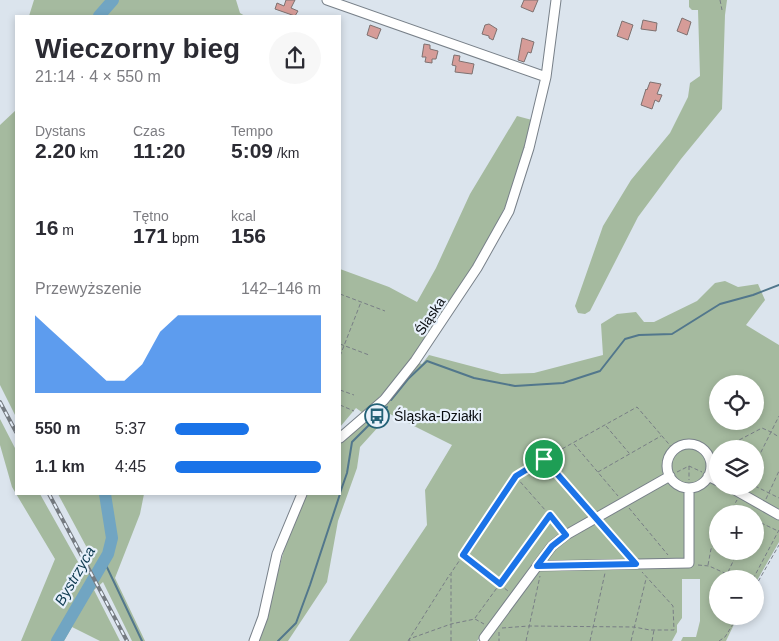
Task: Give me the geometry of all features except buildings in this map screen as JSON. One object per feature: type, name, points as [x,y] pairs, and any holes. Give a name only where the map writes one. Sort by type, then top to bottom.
[{"type":"street","points":[[327,0],[546,77]]},
{"type":"street","name":"Śląska","points":[[341,437],[384,400],[415,361],[477,268],[510,211],[529,148],[546,77],[556,0]]},
{"type":"street","points":[[688,444],[697,446],[708,456],[711,467],[708,476],[701,484],[689,488],[675,482],[670,476],[668,461],[674,450],[688,444]]},
{"type":"street","points":[[484,638],[540,566],[552,546],[566,535],[670,476]]},
{"type":"street","points":[[540,566],[690,563],[689,488]]},
{"type":"street","points":[[254,641],[263,617],[277,554],[302,495]]},
{"type":"street","points":[[744,495],[762,505]]},
{"type":"street","points":[[764,506],[779,514]]},
{"type":"path","points":[[720,0],[722,10]]},
{"type":"path","points":[[341,294],[385,311]]},
{"type":"path","points":[[341,353],[361,302]]},
{"type":"path","points":[[341,344],[369,355]]},
{"type":"path","points":[[341,390],[354,396]]},
{"type":"path","points":[[341,405],[354,411]]},
{"type":"path","points":[[409,640],[516,476],[637,406],[674,450]]},
{"type":"path","points":[[764,445],[779,416]]},
{"type":"path","points":[[606,425],[630,454]]},
{"type":"path","points":[[739,440],[762,428],[779,437]]},
{"type":"path","points":[[598,472],[662,436]]},
{"type":"path","points":[[499,641],[499,628],[529,626],[634,627],[674,630],[673,606],[646,578],[636,564],[544,459]]},
{"type":"path","points":[[670,476],[689,466]]},
{"type":"path","points":[[689,466],[708,476]]},
{"type":"path","points":[[689,466],[689,488]]},
{"type":"path","points":[[762,505],[779,472]]},
{"type":"path","points":[[516,476],[566,535]]},
{"type":"path","points":[[764,490],[779,498]]},
{"type":"path","points":[[409,640],[451,624],[475,618],[550,515]]},
{"type":"path","points":[[758,570],[779,530],[764,524]]},
{"type":"path","points":[[764,571],[779,545]]},
{"type":"path","points":[[463,555],[515,596]]},
{"type":"path","points":[[707,566],[709,558]]},
{"type":"path","points":[[690,563],[718,570]]},
{"type":"path","points":[[590,641],[607,564]]},
{"type":"path","points":[[526,641],[540,566]]},
{"type":"path","points":[[451,573],[451,641]]},
{"type":"path","points":[[631,641],[646,578]]},
{"type":"path","points":[[475,618],[490,628]]},
{"type":"path","points":[[719,641],[725,637],[732,625]]},
{"type":"path","points":[[652,641],[654,630]]},
{"type":"green space","points":[[34,0],[236,0],[240,13],[243,15],[29,15]]},
{"type":"green space","points":[[689,0],[727,0],[722,109],[681,159],[638,217],[590,311],[585,314],[578,313],[575,306],[603,226],[631,180],[670,133],[688,97],[690,83],[700,76],[698,10],[692,10],[689,7]]},
{"type":"green space","points":[[15,111],[15,415],[0,385],[0,125]]},
{"type":"green space","points":[[517,116],[532,120],[512,190],[486,244],[470,271],[416,352],[396,378],[363,413],[356,408],[341,426],[341,269],[389,287],[417,302],[436,268],[470,194]]},
{"type":"green space","points":[[725,281],[738,287],[758,284],[765,300],[746,325],[779,345],[779,542],[763,570],[709,570],[709,625],[734,625],[726,641],[681,641],[683,637],[696,637],[700,621],[700,579],[682,579],[682,618],[677,625],[677,632],[672,641],[485,641],[481,636],[477,641],[349,641],[427,525],[425,490],[452,445],[390,414],[360,447],[357,468],[338,521],[327,582],[288,641],[259,641],[289,532],[307,495],[341,495],[341,442],[391,400],[419,363],[422,364],[429,355],[501,374],[534,373],[603,355],[601,324],[617,314],[636,312],[644,322],[654,322],[697,301],[715,283]]},
{"type":"green space","points":[[0,419],[15,448],[15,492],[12,487],[0,445]]},
{"type":"green space","points":[[689,447],[703,452],[708,466],[703,480],[689,485],[675,480],[670,466],[675,452]]},
{"type":"green space","points":[[17,495],[41,495],[82,569],[86,546],[59,495],[144,495],[140,514],[115,578],[145,641],[132,641],[103,582],[94,590],[120,641],[100,641],[72,627],[64,641],[21,641],[55,559]]},
{"type":"waterway","name":"Bystrzyca","points":[[100,15],[113,0]]},
{"type":"waterway","points":[[391,400],[408,379],[427,361],[474,378],[515,386],[563,383],[600,371],[625,339],[639,335],[672,334],[720,304],[753,295],[779,285]]},
{"type":"waterway","points":[[341,490],[347,473],[352,442],[387,407]]},
{"type":"waterway","name":"Bystrzyca","points":[[57,641],[108,554],[112,538],[105,495]]},
{"type":"waterway","points":[[278,641],[296,623],[340,495]]},
{"type":"waterway","points":[[104,561],[142,641]]},
{"type":"railway","points":[[0,402],[15,430]]},
{"type":"railway","points":[[50,495],[127,641]]},
{"type":"place","name":"Śląska-Działki","points":[[377,416]]},
{"type":"route","points":[[544,459],[636,564],[537,566],[552,546],[566,535],[550,515],[500,584],[463,555],[516,476],[544,459]]}]
